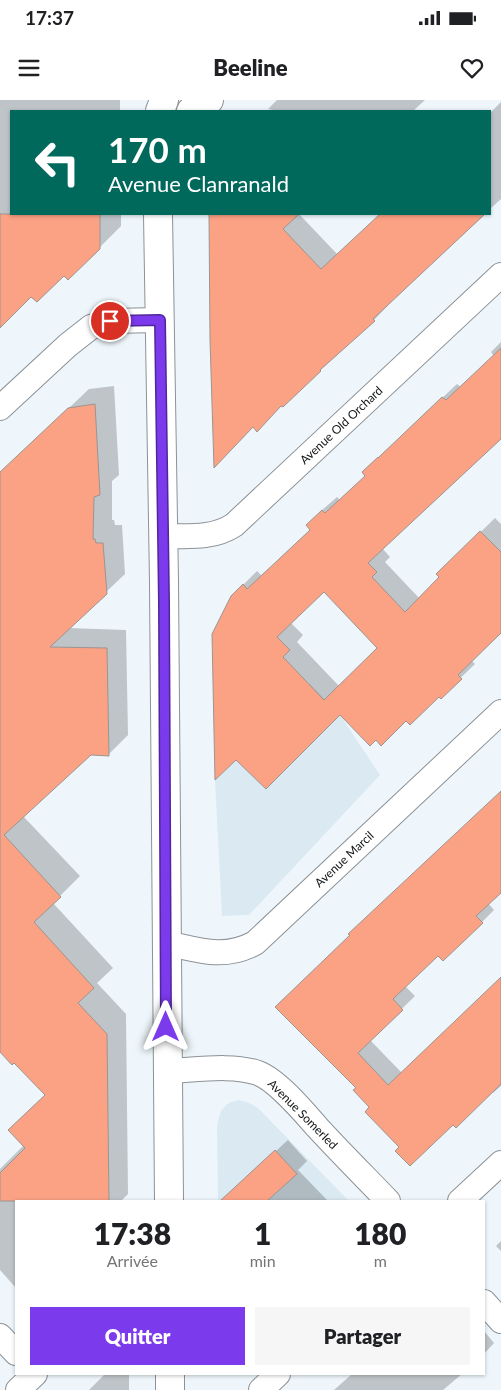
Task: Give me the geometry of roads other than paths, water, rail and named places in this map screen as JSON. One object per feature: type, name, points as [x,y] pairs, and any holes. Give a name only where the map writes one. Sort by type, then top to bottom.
[{"type":"main road","points":[[193,110],[209,100]]},
{"type":"main road","points":[[158,215],[169,1200]]},
{"type":"main road","points":[[170,1375],[170,1390]]},
{"type":"street","name":"Avenue Old Orchard","points":[[163,536],[216,534],[226,531],[234,525],[501,275]]},
{"type":"street","points":[[0,408],[68,345],[91,327],[110,321],[160,320]]},
{"type":"street","name":"Avenue Marcil","points":[[166,944],[220,954],[254,943],[501,712]]},
{"type":"street","name":"Avenue Somerled","points":[[167,1071],[236,1068],[267,1077],[294,1102],[387,1200]]},
{"type":"street","points":[[461,1200],[501,1163]]},
{"type":"street","points":[[485,1303],[501,1321]]},
{"type":"street","points":[[0,1336],[15,1352]]},
{"type":"street","points":[[18,1390],[34,1375]]},
{"type":"street","points":[[261,1390],[277,1375]]}]
